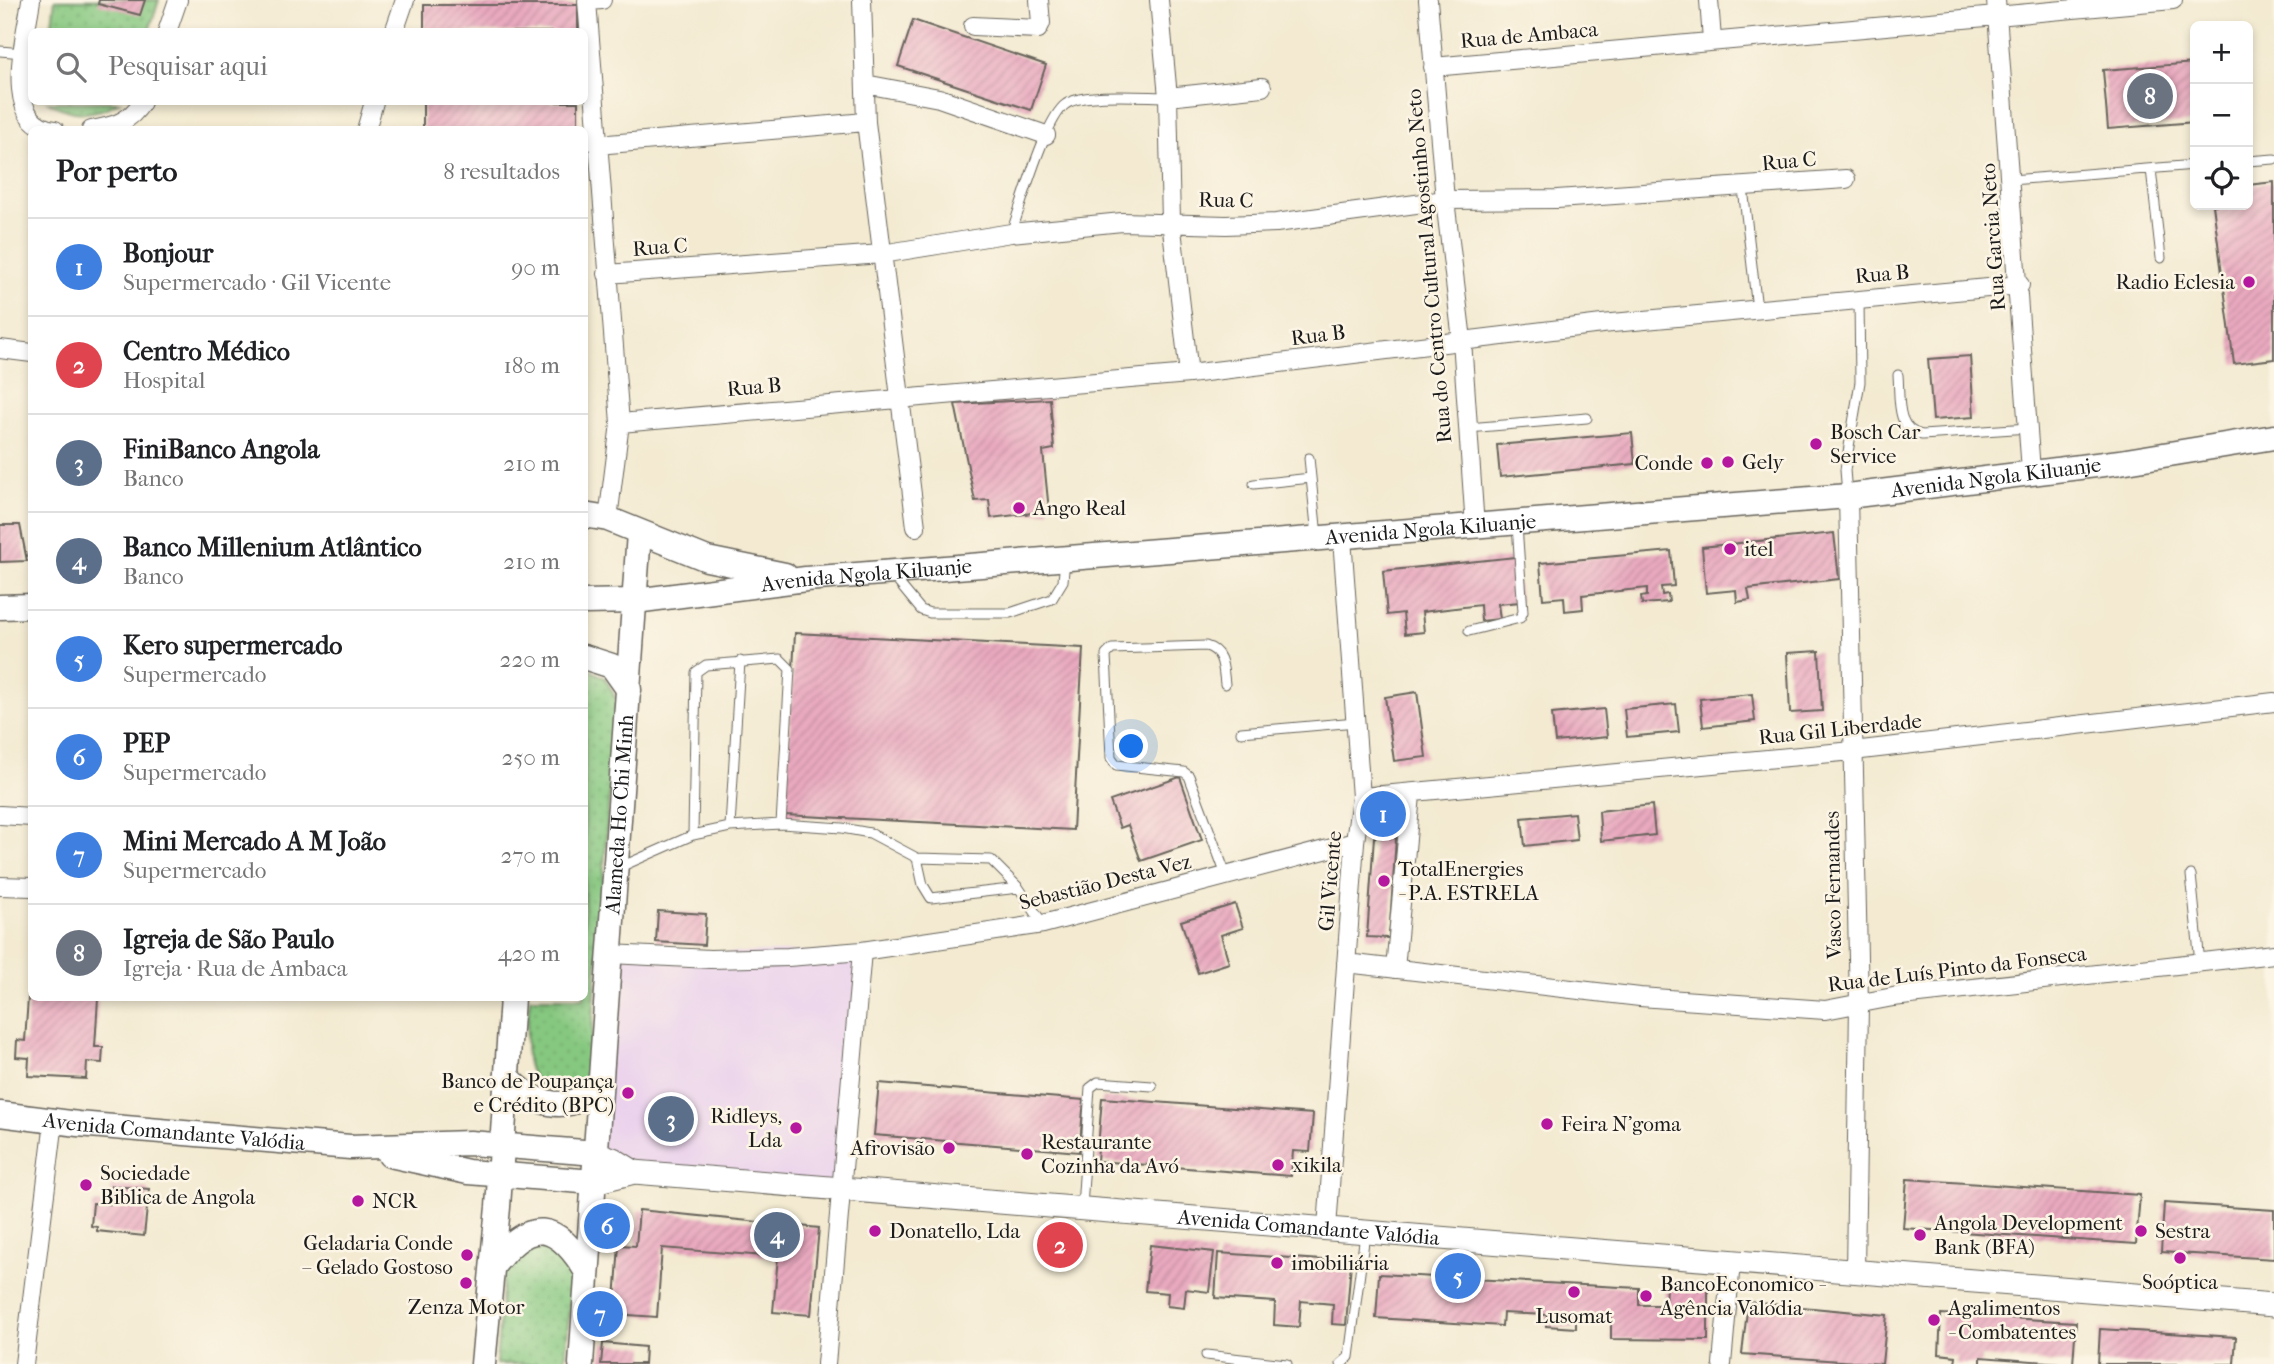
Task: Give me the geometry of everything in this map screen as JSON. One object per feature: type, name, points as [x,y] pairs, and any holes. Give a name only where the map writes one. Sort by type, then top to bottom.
[{"type":"main road","name":"Avenida Ngola Kiluanje","points":[[588,602],[635,601],[806,579],[889,572],[1848,496],[2131,460],[2274,437]]},
{"type":"main road","points":[[596,517],[708,559],[806,579]]},
{"type":"main road","name":"Alameda Ho Chi Minh","points":[[581,1364],[639,533]]},
{"type":"main road","points":[[0,607],[28,606]]},
{"type":"main road","points":[[588,658],[611,666],[629,690]]},
{"type":"main road","points":[[483,1364],[493,1266],[512,1001]]},
{"type":"main road","points":[[507,1076],[524,1095],[542,1102],[566,1104],[588,1097],[600,1083]]},
{"type":"main road","name":"Avenida Comandante Valódia","points":[[0,1114],[350,1147],[470,1143],[596,1153]]},
{"type":"main road","name":"Avenida Comandante Valódia","points":[[350,1147],[468,1172],[594,1182]]},
{"type":"main road","points":[[493,1266],[511,1242],[542,1231],[559,1236],[572,1247],[587,1272]]},
{"type":"street","points":[[31,0],[23,53],[21,102],[28,117],[39,126]]},
{"type":"street","points":[[168,28],[178,0]]},
{"type":"street","points":[[395,28],[405,0]]},
{"type":"street","points":[[862,0],[866,122],[916,527]]},
{"type":"street","points":[[973,26],[1038,29],[1041,23],[1039,0]]},
{"type":"street","points":[[1159,0],[1168,97],[1171,221],[1189,374]]},
{"type":"street","name":"Rua do Centro Cultural Agostinho Neto","points":[[1428,0],[1445,200],[1462,340],[1475,527]]},
{"type":"street","points":[[1709,0],[1712,40]]},
{"type":"street","name":"Rua de Ambaca","points":[[1433,67],[1712,40],[1997,8],[2173,0]]},
{"type":"street","points":[[594,1],[597,145],[620,423],[596,517]]},
{"type":"street","name":"Rua Garcia Neto","points":[[1997,8],[2020,285],[2031,471]]},
{"type":"street","points":[[865,84],[939,98],[1046,135]]},
{"type":"street","points":[[1168,97],[1262,87]]},
{"type":"street","points":[[117,126],[135,113],[140,105]]},
{"type":"street","points":[[367,126],[373,105]]},
{"type":"street","points":[[597,145],[866,122]]},
{"type":"street","name":"Rua C","points":[[607,274],[882,254],[1011,233],[1122,222],[1171,221],[1226,225],[1276,223],[1445,200],[1557,199],[1846,179]]},
{"type":"street","name":"Rua B","points":[[620,423],[898,396],[1189,374],[1462,340],[2020,285]]},
{"type":"street","points":[[0,349],[28,353]]},
{"type":"street","name":"Vasco Fernandes","points":[[1848,496],[1859,1004],[1855,1272]]},
{"type":"street","name":"Gil Vicente","points":[[1326,1228],[1355,842],[1362,797],[1342,538]]},
{"type":"street","name":"Rua Gil Liberdade","points":[[1362,797],[1410,795],[1853,751],[2274,702]]},
{"type":"street","points":[[1395,968],[1410,795]]},
{"type":"street","points":[[0,815],[28,817]]},
{"type":"street","name":"Sebastião Desta Vez","points":[[610,954],[710,959],[862,951],[1043,924],[1355,842]]},
{"type":"street","points":[[0,886],[28,887]]},
{"type":"street","points":[[826,1364],[862,951]]},
{"type":"street","name":"Rua de Luís Pinto da Fonseca","points":[[1346,963],[1653,998],[1825,1010],[1894,997],[2274,954]]},
{"type":"street","points":[[24,1364],[54,1121]]},
{"type":"street","name":"Avenida Comandante Valódia","points":[[596,1153],[613,1159],[634,1172]]},
{"type":"street","name":"Avenida Comandante Valódia","points":[[594,1182],[634,1172],[1082,1211],[1366,1230],[2274,1305]]},
{"type":"street","points":[[1722,1364],[1731,1262]]},
{"type":"lane","points":[[0,51],[23,53]]},
{"type":"lane","points":[[1011,233],[1052,120],[1066,104],[1087,98],[1168,97]]},
{"type":"lane","points":[[2253,161],[2274,159]]},
{"type":"lane","points":[[2011,180],[2190,165]]},
{"type":"lane","points":[[2151,169],[2161,258]]},
{"type":"lane","points":[[1743,188],[1757,309]]},
{"type":"lane","points":[[1848,496],[1845,470],[1860,382],[1859,299]]},
{"type":"lane","points":[[1898,375],[1903,424],[1910,433],[1922,435],[2029,428]]},
{"type":"lane","points":[[1468,428],[1587,418]]},
{"type":"lane","points":[[1309,458],[1317,540]]},
{"type":"lane","points":[[1254,484],[1311,478]]},
{"type":"lane","points":[[1469,631],[1520,618],[1523,612],[1517,524]]},
{"type":"lane","points":[[889,572],[921,610],[930,613],[1010,612],[1052,599],[1063,580],[1065,559]]},
{"type":"lane","points":[[1226,684],[1221,657],[1214,649],[1206,646],[1112,649],[1106,655],[1111,758],[1115,765],[1184,772],[1189,776],[1226,875]]},
{"type":"lane","points":[[693,835],[696,673],[706,664],[780,659],[790,669],[780,824]]},
{"type":"lane","points":[[730,827],[740,661]]},
{"type":"lane","points":[[1241,732],[1356,722]]},
{"type":"lane","points":[[616,869],[693,835],[730,827],[780,824],[842,828],[870,833],[917,858],[991,860],[1019,888],[1043,924]]},
{"type":"lane","points":[[917,858],[923,885],[931,898],[1019,888]]},
{"type":"lane","points":[[2191,875],[2200,962]]},
{"type":"lane","points":[[1082,1211],[1090,1088],[1098,1082],[1152,1086]]},
{"type":"lane","points":[[1341,1364],[1349,1357],[1366,1230]]},
{"type":"lane","points":[[1206,1355],[1287,1364]]},
{"type":"shaded area","points":[[862,951],[840,1189],[634,1172],[596,1153],[610,954]]},
{"type":"green space","points":[[55,0],[159,0],[150,28],[52,28]]},
{"type":"green space","points":[[55,105],[114,105],[83,113]]},
{"type":"green space","points":[[588,669],[605,678],[616,699],[589,1077],[582,1084],[565,1091],[555,1091],[542,1086],[529,1066],[526,1038],[530,1001],[588,1001]]},
{"type":"green space","points":[[544,1243],[562,1255],[572,1274],[565,1364],[496,1364],[504,1269],[524,1245]]},
{"type":"building","points":[[99,0],[145,0],[140,15],[98,4]]},
{"type":"building","points":[[424,5],[578,5],[578,28],[424,28]]},
{"type":"building","points":[[913,20],[1046,65],[1031,110],[898,66]]},
{"type":"building","points":[[2190,63],[2190,122],[2108,129],[2103,70]]},
{"type":"building","points":[[423,105],[578,105],[578,126],[423,126]]},
{"type":"building","name":"Radio Eclesia","points":[[2274,182],[2274,359],[2234,364],[2214,210],[2253,210],[2253,184]]},
{"type":"building","points":[[1970,356],[1974,417],[1933,420],[1928,359]]},
{"type":"building","points":[[1050,399],[1054,449],[1043,451],[1049,511],[991,518],[989,500],[975,501],[955,404]]},
{"type":"building","points":[[1632,433],[1635,464],[1500,477],[1497,445]]},
{"type":"building","points":[[0,525],[20,525],[27,561],[0,562]]},
{"type":"building","points":[[1834,533],[1839,579],[1748,589],[1750,600],[1737,602],[1736,590],[1706,593],[1702,547]]},
{"type":"building","points":[[1671,551],[1674,586],[1661,587],[1662,595],[1668,594],[1669,602],[1642,604],[1641,597],[1647,596],[1647,588],[1582,595],[1583,609],[1565,611],[1564,597],[1543,599],[1540,563]]},
{"type":"building","points":[[1515,557],[1520,602],[1498,604],[1500,619],[1481,621],[1480,605],[1422,612],[1424,632],[1405,634],[1403,613],[1387,615],[1383,571]]},
{"type":"building","points":[[795,633],[1083,648],[1073,830],[785,815]]},
{"type":"building","points":[[1819,651],[1822,711],[1790,713],[1787,653]]},
{"type":"building","points":[[1417,692],[1426,757],[1394,761],[1385,697]]},
{"type":"building","points":[[1752,694],[1755,721],[1703,727],[1700,699]]},
{"type":"building","points":[[1676,704],[1679,732],[1627,737],[1624,709]]},
{"type":"building","points":[[1604,709],[1607,737],[1555,742],[1552,714]]},
{"type":"building","points":[[1180,777],[1202,840],[1141,861],[1128,825],[1120,828],[1110,801]]},
{"type":"building","points":[[1652,805],[1655,835],[1601,841],[1599,811]]},
{"type":"building","points":[[1574,813],[1577,840],[1525,846],[1522,818]]},
{"type":"building","points":[[1374,837],[1396,838],[1389,938],[1367,937]]},
{"type":"building","points":[[1235,904],[1243,928],[1221,935],[1229,963],[1198,973],[1181,921]]},
{"type":"building","points":[[658,911],[706,914],[704,945],[656,942]]},
{"type":"building","points":[[28,998],[28,1001],[98,1001],[95,1047],[103,1047],[102,1063],[87,1062],[86,1079],[28,1076],[29,1058],[16,1057],[17,1040],[25,1041]]},
{"type":"building","points":[[879,1083],[1084,1100],[1079,1152],[874,1135]]},
{"type":"building","points":[[1102,1098],[1313,1114],[1310,1152],[1293,1151],[1291,1176],[1097,1161]]},
{"type":"building","points":[[1907,1179],[2140,1195],[2136,1244],[1903,1228]]},
{"type":"building","points":[[111,1186],[149,1189],[144,1236],[97,1231],[97,1227],[91,1226],[93,1203],[110,1204]]},
{"type":"building","points":[[2164,1203],[2274,1210],[2274,1259],[2161,1252]]},
{"type":"building","points":[[639,1210],[819,1228],[811,1315],[773,1312],[778,1257],[662,1248],[657,1317],[614,1314],[619,1245],[636,1246]]},
{"type":"building","points":[[1150,1245],[1214,1252],[1209,1292],[1186,1289],[1184,1308],[1167,1306],[1168,1293],[1145,1291]]},
{"type":"building","points":[[1218,1253],[1351,1262],[1346,1325],[1332,1324],[1333,1304],[1301,1301],[1299,1327],[1274,1325],[1275,1302],[1215,1298]]},
{"type":"building","points":[[1379,1274],[1639,1288],[1639,1305],[1665,1305],[1666,1287],[1708,1288],[1708,1340],[1611,1339],[1611,1316],[1576,1314],[1576,1328],[1546,1326],[1547,1315],[1503,1313],[1502,1326],[1376,1318]]},
{"type":"building","points":[[1748,1302],[1887,1315],[1882,1364],[1742,1354]]},
{"type":"building","points":[[1941,1314],[2076,1322],[2073,1364],[1981,1357],[1981,1364],[1955,1364],[1956,1356],[1939,1354]]},
{"type":"building","points":[[2100,1329],[2236,1337],[2234,1364],[2098,1364]]},
{"type":"building","points":[[603,1343],[645,1347],[644,1364],[601,1364]]},
{"type":"place","name":"Igreja de São Paulo","points":[[2150,96]]},
{"type":"place","name":"Radio Eclesia","points":[[2249,282]]},
{"type":"place","name":"Bosch Car Service","points":[[1816,444]]},
{"type":"place","name":"Gely","points":[[1728,462]]},
{"type":"place","name":"Conde","points":[[1707,463]]},
{"type":"place","name":"Ango Real","points":[[1019,508]]},
{"type":"place","name":"itel","points":[[1730,549]]},
{"type":"place","name":"Bonjour","points":[[1383,814]]},
{"type":"place","name":"TotalEnergies - P.A. ESTRELA","points":[[1384,881]]},
{"type":"place","name":"Banco de Poupança e Crédito (BPC)","points":[[628,1093]]},
{"type":"place","name":"FiniBanco Angola","points":[[671,1119]]},
{"type":"place","name":"Feira N'goma","points":[[1547,1124]]},
{"type":"place","name":"Ridleys, Lda","points":[[796,1128]]},
{"type":"place","name":"Afrovisão","points":[[949,1148]]},
{"type":"place","name":"Restaurante Cozinha da Avó","points":[[1027,1154]]},
{"type":"place","name":"xikila","points":[[1278,1165]]},
{"type":"place","name":"Sociedade Biblica de Angola","points":[[86,1185]]},
{"type":"place","name":"NCR","points":[[358,1201]]},
{"type":"place","name":"PEP","points":[[607,1226]]},
{"type":"place","name":"Donatello, Lda","points":[[875,1231]]},
{"type":"place","name":"Sestra","points":[[2141,1231]]},
{"type":"place","name":"Banco Millenium Atlântico","points":[[777,1235]]},
{"type":"place","name":"Angola Development Bank (BFA)","points":[[1920,1235]]},
{"type":"place","name":"Centro Médico","points":[[1060,1245]]},
{"type":"place","name":"Geladaria Conde – Gelado Gostoso","points":[[467,1255]]},
{"type":"place","name":"Soóptica","points":[[2180,1258]]},
{"type":"place","name":"imobiliária","points":[[1277,1263]]},
{"type":"place","name":"Kero supermercado","points":[[1458,1276]]},
{"type":"place","name":"Zenza Motor","points":[[466,1283]]},
{"type":"place","name":"Lusomat","points":[[1574,1292]]},
{"type":"place","name":"BancoEconomico - Agência Valódia","points":[[1646,1296]]},
{"type":"place","name":"Mini Mercado A M João","points":[[600,1314]]},
{"type":"place","name":"Agalimentos - Combatentes","points":[[1934,1320]]}]
